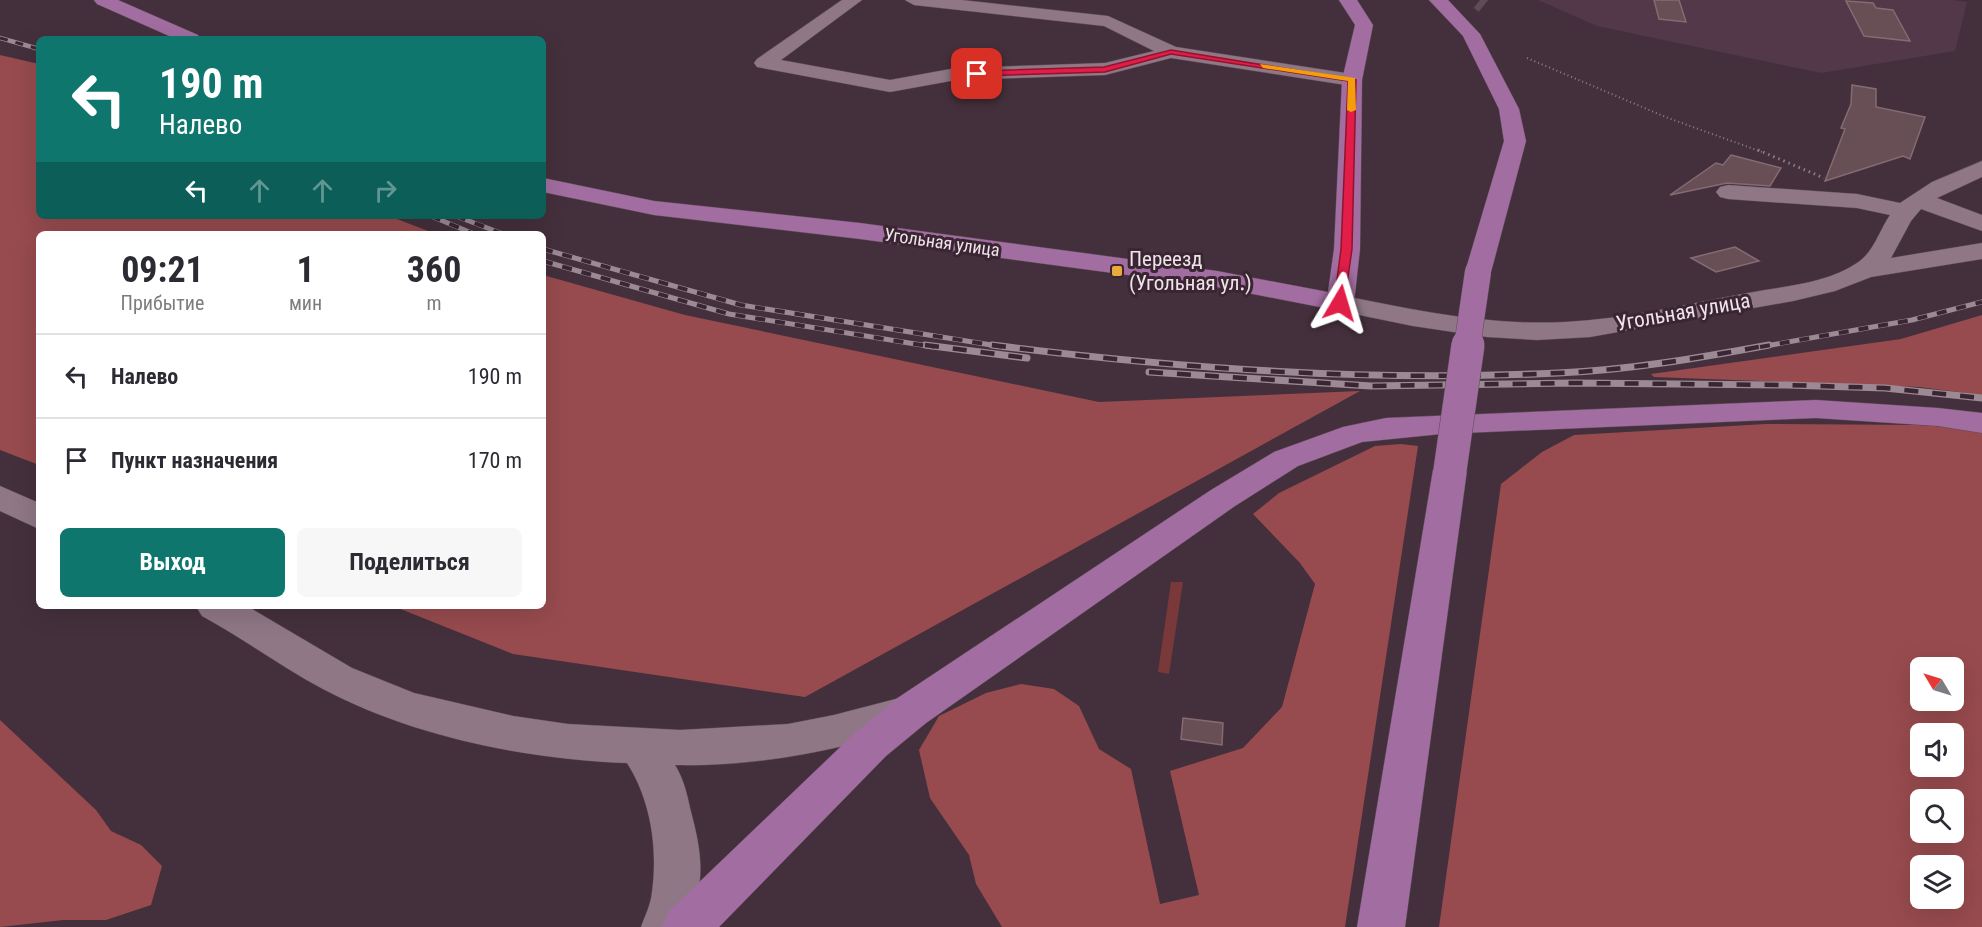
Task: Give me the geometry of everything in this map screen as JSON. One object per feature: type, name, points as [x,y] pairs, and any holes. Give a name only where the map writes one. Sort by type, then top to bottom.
[{"type":"main road","points":[[103,0],[184,36]]},
{"type":"main road","points":[[1340,303],[1347,249],[1352,80],[1364,25],[1348,0]]},
{"type":"main road","points":[[1381,927],[1478,272],[1515,141],[1509,110],[1471,34],[1438,0]]},
{"type":"main road","name":"Угольная улица","points":[[546,186],[654,208],[860,231],[1205,278],[1340,303]]},
{"type":"main road","points":[[686,927],[871,744],[911,711],[1223,498],[1286,459],[1354,435],[1386,428],[1441,424],[1816,409],[1938,417],[1982,423]]},
{"type":"street","points":[[853,0],[764,63],[890,86],[956,74],[1105,69],[1171,52]]},
{"type":"street","points":[[914,0],[1108,21],[1171,52],[1352,80]]},
{"type":"street","points":[[1912,205],[1982,168]]},
{"type":"street","points":[[1728,192],[1912,205],[1982,224]]},
{"type":"street","name":"Угольная улица","points":[[1340,303],[1445,324],[1538,331],[1660,318],[1787,294],[1864,270],[1883,251],[1894,227],[1912,205]]},
{"type":"street","points":[[1864,270],[1982,251]]},
{"type":"street","points":[[0,497],[36,515]]},
{"type":"street","points":[[220,609],[355,687],[437,718],[517,735],[639,746],[790,741],[911,711]]},
{"type":"street","points":[[639,746],[661,779],[678,849],[676,894],[665,927]]},
{"type":"path","points":[[1527,58],[1668,118],[1763,152],[1834,182]]},
{"type":"shaded area","points":[[1538,0],[1953,0],[1967,2],[1955,51],[1821,73],[1597,26]]},
{"type":"shaded area","points":[[0,55],[36,63],[36,219],[397,219],[428,231],[36,231],[36,464],[0,450]]},
{"type":"shaded area","points":[[546,276],[685,315],[1099,402],[1360,391],[805,697],[513,654],[400,609],[546,609]]},
{"type":"shaded area","points":[[1982,315],[1982,395],[1919,387],[1654,377],[1651,374],[1901,339]]},
{"type":"shaded area","points":[[1766,424],[1919,425],[1982,429],[1982,927],[1439,927],[1501,484],[1542,452],[1574,435]]},
{"type":"shaded area","points":[[1401,444],[1418,446],[1345,927],[1002,927],[976,884],[969,855],[930,798],[919,750],[939,716],[986,693],[1021,684],[1054,689],[1079,706],[1099,749],[1131,769],[1160,904],[1199,895],[1170,771],[1243,748],[1282,707],[1315,584],[1300,563],[1253,514],[1279,493],[1375,446]]},
{"type":"shaded area","points":[[1171,582],[1183,582],[1169,674],[1158,672]]},
{"type":"shaded area","points":[[0,720],[96,810],[111,831],[141,845],[162,866],[151,905],[106,920],[63,920],[0,927]]},
{"type":"building","points":[[1654,0],[1679,0],[1686,22],[1659,19]]},
{"type":"building","points":[[1846,1],[1873,3],[1876,8],[1893,10],[1910,41],[1864,36]]},
{"type":"building","points":[[1852,85],[1876,89],[1876,107],[1925,117],[1910,159],[1903,156],[1825,181],[1845,129],[1841,128],[1851,104]]},
{"type":"building","points":[[1731,155],[1781,168],[1770,186],[1727,183],[1670,195],[1716,163],[1723,165]]},
{"type":"building","points":[[1735,247],[1759,261],[1716,272],[1691,258]]},
{"type":"building","points":[[1183,718],[1223,723],[1222,745],[1181,739]]},
{"type":"tunnel","points":[[1480,0],[1485,4]]},
{"type":"railway","points":[[0,38],[36,48]]},
{"type":"railway","points":[[438,219],[467,231]]},
{"type":"railway","points":[[464,219],[495,231]]},
{"type":"railway","points":[[546,250],[741,305],[1004,347]]},
{"type":"railway","points":[[546,262],[729,314],[934,347]]},
{"type":"railway","points":[[1760,347],[1912,320],[1982,302]]},
{"type":"railway","points":[[925,345],[1027,358]]},
{"type":"railway","points":[[992,345],[1204,367],[1416,376],[1558,373],[1611,369],[1690,359],[1769,345]]},
{"type":"railway","points":[[1149,372],[1371,386],[1574,383],[1786,385],[1885,388],[1982,398]]},
{"type":"slow traffic","points":[[1263,66],[1352,80],[1351,110]]},
{"type":"place","name":"Переезд (Угольная ул.)","points":[[1117,271]]},
{"type":"route","points":[[977,74],[1105,69],[1171,52],[1352,80],[1347,249],[1340,303]]}]
